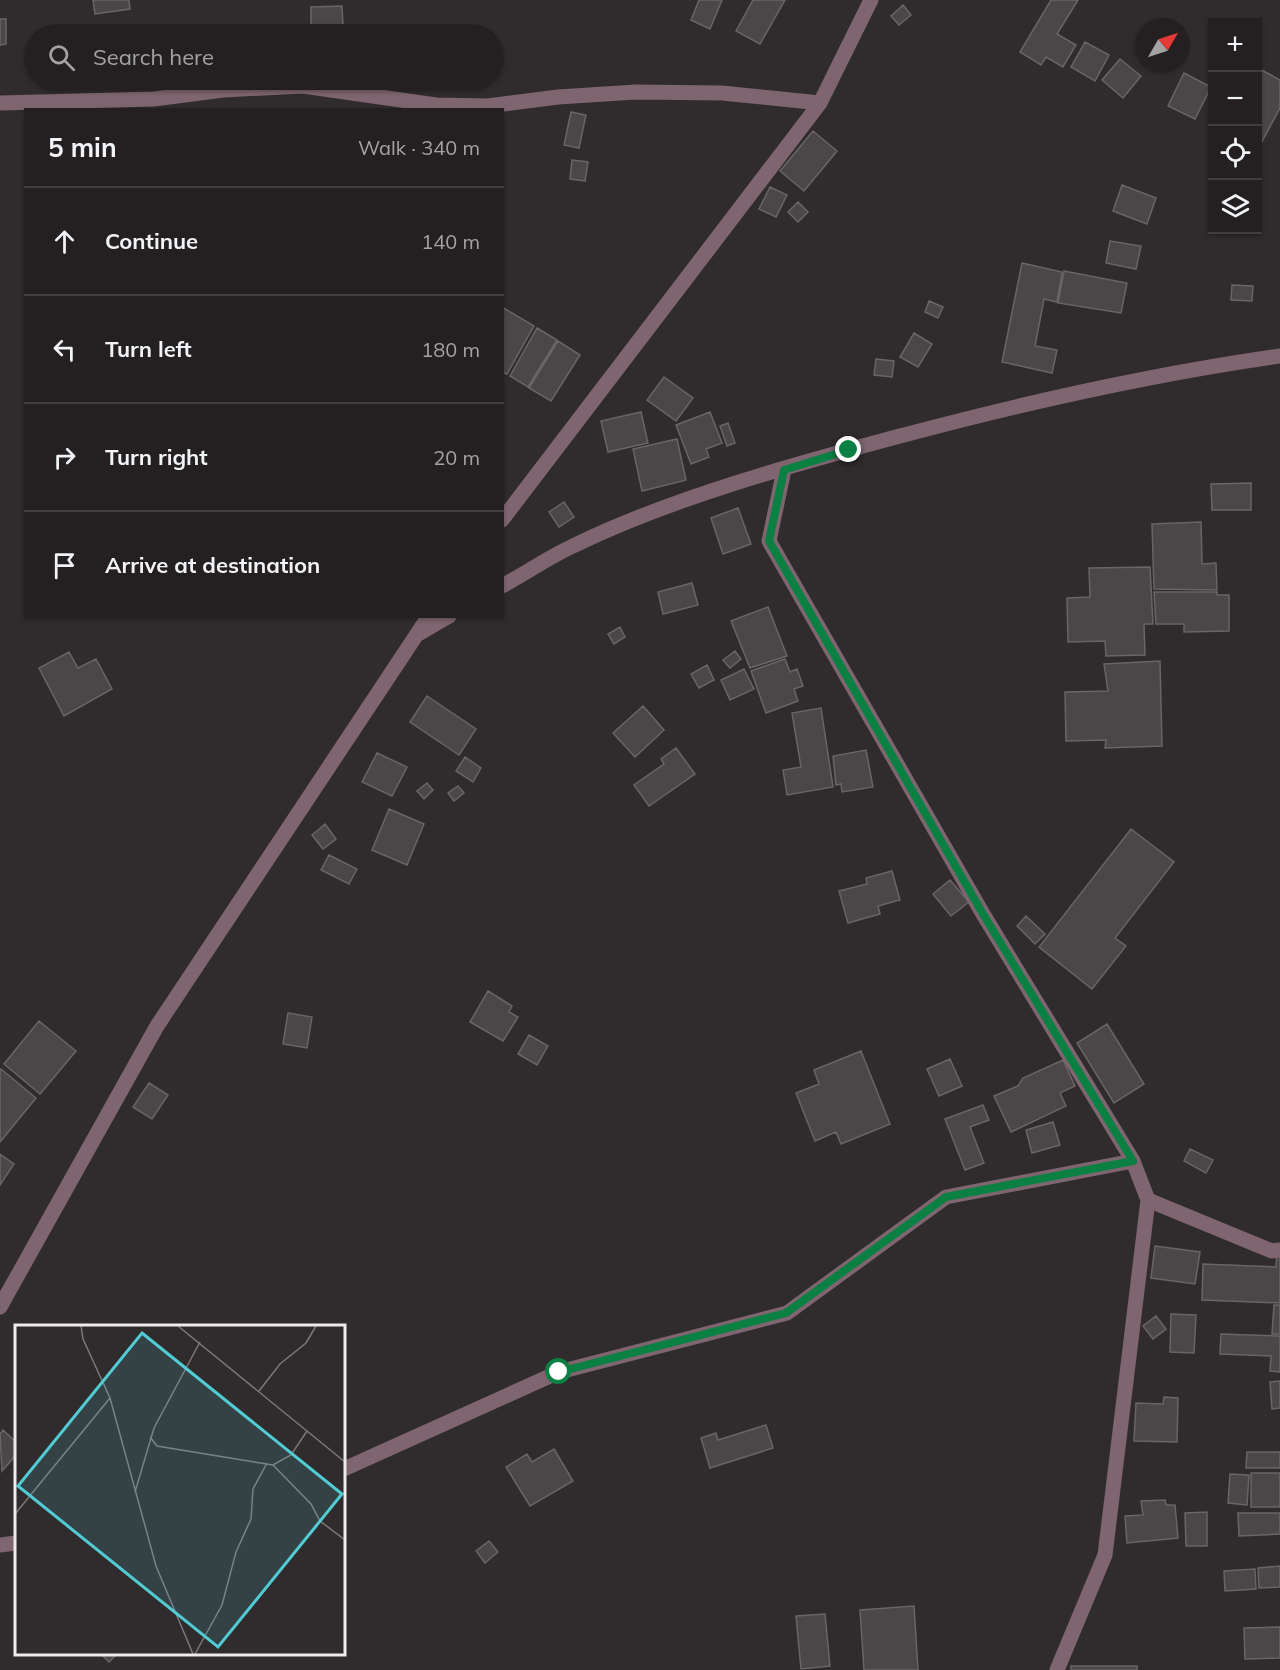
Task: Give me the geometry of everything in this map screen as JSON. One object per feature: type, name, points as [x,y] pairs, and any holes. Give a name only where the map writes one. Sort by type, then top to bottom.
[{"type":"street","points":[[504,517],[820,103],[871,0]]},
{"type":"street","points":[[0,104],[154,99],[223,90]]},
{"type":"street","points":[[331,90],[436,105],[488,106],[558,97],[636,92],[722,93],[820,103]]},
{"type":"street","points":[[504,585],[573,546],[656,511],[784,470],[1033,400],[1218,365],[1280,356]]},
{"type":"street","points":[[784,470],[769,541],[983,914],[1133,1161],[1148,1200],[1104,1555],[1057,1670]]},
{"type":"street","points":[[0,1307],[157,1026],[428,618]]},
{"type":"street","points":[[414,636],[446,618]]},
{"type":"street","points":[[345,1468],[559,1372],[786,1313],[946,1197],[1133,1161]]},
{"type":"street","points":[[1148,1200],[1272,1251],[1280,1250]]},
{"type":"street","points":[[0,1545],[15,1543]]},
{"type":"building","points":[[93,0],[129,0],[130,9],[95,14]]},
{"type":"building","points":[[699,0],[722,0],[710,29],[691,20]]},
{"type":"building","points":[[753,0],[785,0],[760,44],[736,31]]},
{"type":"building","points":[[1051,0],[1078,0],[1057,34],[1076,45],[1063,67],[1046,57],[1041,65],[1020,52]]},
{"type":"building","points":[[903,5],[911,15],[899,25],[891,16]]},
{"type":"building","points":[[342,6],[343,24],[311,24],[311,7]]},
{"type":"building","points":[[0,19],[6,19],[6,44],[0,45]]},
{"type":"building","points":[[1085,42],[1109,55],[1095,81],[1071,67]]},
{"type":"building","points":[[1120,59],[1141,76],[1123,98],[1102,80]]},
{"type":"building","points":[[1262,70],[1280,80],[1280,108],[1262,141]]},
{"type":"building","points":[[1184,73],[1208,85],[1208,93],[1195,119],[1168,106]]},
{"type":"building","points":[[571,112],[586,115],[579,148],[564,145]]},
{"type":"building","points":[[813,131],[837,151],[804,191],[780,171]]},
{"type":"building","points":[[572,160],[588,162],[585,181],[570,179]]},
{"type":"building","points":[[1122,185],[1156,198],[1147,224],[1113,211]]},
{"type":"building","points":[[770,187],[787,195],[776,217],[759,209]]},
{"type":"building","points":[[798,202],[808,212],[798,222],[788,212]]},
{"type":"building","points":[[1110,241],[1141,246],[1136,269],[1106,263]]},
{"type":"building","points":[[1022,263],[1062,272],[1057,302],[1044,299],[1035,346],[1057,350],[1052,373],[1002,362]]},
{"type":"building","points":[[1064,271],[1127,283],[1121,313],[1058,303]]},
{"type":"building","points":[[1232,285],[1253,286],[1252,301],[1231,300]]},
{"type":"building","points":[[929,301],[943,307],[938,318],[925,312]]},
{"type":"building","points":[[504,308],[534,326],[507,374],[504,373]]},
{"type":"building","points":[[537,328],[557,340],[528,387],[510,376]]},
{"type":"building","points":[[914,333],[932,344],[918,367],[900,357]]},
{"type":"building","points":[[558,341],[580,355],[551,401],[529,388]]},
{"type":"building","points":[[876,359],[894,361],[892,377],[874,375]]},
{"type":"building","points":[[664,377],[693,398],[676,421],[647,400]]},
{"type":"building","points":[[641,412],[648,443],[608,452],[601,421]]},
{"type":"building","points":[[710,412],[722,443],[706,449],[709,457],[691,464],[676,425]]},
{"type":"building","points":[[728,423],[735,443],[727,446],[720,426]]},
{"type":"building","points":[[677,439],[686,480],[642,491],[633,449]]},
{"type":"building","points":[[1251,483],[1251,510],[1212,510],[1211,484]]},
{"type":"building","points":[[564,502],[574,517],[559,527],[549,512]]},
{"type":"building","points":[[738,508],[751,544],[723,554],[711,518]]},
{"type":"building","points":[[1201,522],[1202,564],[1216,563],[1217,590],[1154,589],[1152,524]]},
{"type":"building","points":[[1150,567],[1153,624],[1144,624],[1145,655],[1106,656],[1105,641],[1068,642],[1067,598],[1090,597],[1089,568]]},
{"type":"building","points":[[692,583],[698,605],[663,614],[658,592]]},
{"type":"building","points":[[1154,592],[1217,592],[1217,595],[1229,595],[1229,631],[1184,632],[1184,624],[1156,624]]},
{"type":"building","points":[[768,607],[787,656],[750,668],[731,621]]},
{"type":"building","points":[[620,627],[625,637],[614,644],[608,634]]},
{"type":"building","points":[[735,651],[741,659],[730,668],[723,660]]},
{"type":"building","points":[[69,652],[78,668],[96,659],[112,689],[64,716],[39,668]]},
{"type":"building","points":[[785,659],[790,672],[797,669],[803,686],[794,689],[798,701],[766,713],[751,671]]},
{"type":"building","points":[[1160,661],[1162,746],[1105,748],[1106,740],[1066,741],[1065,692],[1108,691],[1104,664]]},
{"type":"building","points":[[707,665],[714,680],[699,688],[691,674]]},
{"type":"building","points":[[744,669],[754,689],[730,700],[721,680]]},
{"type":"building","points":[[427,696],[476,729],[459,755],[410,722]]},
{"type":"building","points":[[643,706],[664,730],[635,757],[613,733]]},
{"type":"building","points":[[821,708],[833,787],[787,795],[783,770],[801,767],[792,713]]},
{"type":"building","points":[[676,748],[695,774],[649,806],[634,785],[664,764],[661,759]]},
{"type":"building","points":[[866,750],[873,787],[842,792],[841,784],[836,785],[833,756]]},
{"type":"building","points":[[377,753],[407,767],[392,796],[362,782]]},
{"type":"building","points":[[465,757],[481,768],[473,782],[456,771]]},
{"type":"building","points":[[427,783],[433,790],[424,799],[417,791]]},
{"type":"building","points":[[458,786],[464,793],[454,801],[448,793]]},
{"type":"building","points":[[389,809],[424,824],[407,865],[372,850]]},
{"type":"building","points":[[325,824],[336,839],[323,849],[312,835]]},
{"type":"building","points":[[1131,829],[1174,862],[1115,938],[1126,946],[1092,989],[1039,947]]},
{"type":"building","points":[[329,855],[357,869],[349,884],[321,870]]},
{"type":"building","points":[[892,871],[900,900],[878,906],[880,914],[848,923],[839,891],[867,884],[866,878]]},
{"type":"building","points":[[950,880],[969,902],[951,916],[933,894]]},
{"type":"building","points":[[1026,916],[1045,934],[1035,944],[1017,926]]},
{"type":"building","points":[[488,991],[512,1006],[509,1012],[518,1017],[503,1041],[470,1022]]},
{"type":"building","points":[[288,1013],[312,1017],[307,1048],[283,1044]]},
{"type":"building","points":[[39,1021],[76,1051],[40,1094],[4,1064]]},
{"type":"building","points":[[1107,1024],[1144,1084],[1114,1103],[1077,1043]]},
{"type":"building","points":[[529,1035],[548,1046],[537,1065],[518,1054]]},
{"type":"building","points":[[861,1051],[890,1124],[841,1144],[836,1132],[815,1141],[796,1093],[819,1084],[814,1070]]},
{"type":"building","points":[[950,1059],[962,1086],[939,1096],[927,1069]]},
{"type":"building","points":[[1063,1060],[1075,1086],[1060,1093],[1066,1106],[1011,1132],[994,1096],[1018,1086],[1023,1078]]},
{"type":"building","points":[[0,1070],[36,1098],[0,1142]]},
{"type":"building","points":[[149,1083],[168,1095],[152,1119],[133,1107]]},
{"type":"building","points":[[983,1105],[989,1120],[970,1127],[984,1163],[965,1170],[945,1119]]},
{"type":"building","points":[[1053,1122],[1060,1145],[1032,1153],[1026,1130]]},
{"type":"building","points":[[1190,1149],[1213,1160],[1206,1173],[1184,1161]]},
{"type":"building","points":[[0,1154],[14,1164],[0,1185]]},
{"type":"building","points":[[1155,1246],[1200,1252],[1195,1284],[1151,1278]]},
{"type":"building","points":[[1277,1252],[1280,1252],[1280,1303],[1202,1300],[1203,1264],[1276,1267]]},
{"type":"building","points":[[1274,1305],[1280,1305],[1280,1334],[1272,1334]]},
{"type":"building","points":[[1171,1314],[1196,1315],[1194,1353],[1170,1352]]},
{"type":"building","points":[[1156,1316],[1166,1329],[1153,1339],[1143,1326]]},
{"type":"building","points":[[1221,1334],[1280,1336],[1280,1372],[1270,1371],[1271,1356],[1220,1354]]},
{"type":"building","points":[[1280,1381],[1280,1408],[1272,1409],[1270,1382]]},
{"type":"building","points":[[1164,1397],[1178,1398],[1177,1442],[1134,1441],[1136,1403],[1163,1404]]},
{"type":"building","points":[[766,1425],[773,1448],[710,1468],[701,1438],[716,1433],[718,1440]]},
{"type":"building","points":[[3,1430],[15,1441],[15,1456],[2,1471],[0,1434]]},
{"type":"building","points":[[554,1449],[573,1481],[530,1506],[506,1467],[527,1454],[532,1462]]},
{"type":"building","points":[[1247,1452],[1280,1452],[1280,1468],[1246,1468]]},
{"type":"building","points":[[1251,1473],[1280,1473],[1280,1507],[1251,1507]]},
{"type":"building","points":[[1230,1474],[1249,1475],[1247,1505],[1228,1503]]},
{"type":"building","points":[[1165,1500],[1166,1505],[1175,1505],[1178,1538],[1127,1543],[1125,1516],[1143,1515],[1141,1501]]},
{"type":"building","points":[[1207,1512],[1207,1546],[1186,1546],[1185,1513]]},
{"type":"building","points":[[1238,1513],[1280,1513],[1280,1534],[1239,1536]]},
{"type":"building","points":[[489,1541],[498,1552],[485,1563],[476,1551]]},
{"type":"building","points":[[1280,1566],[1280,1587],[1259,1588],[1258,1568]]},
{"type":"building","points":[[1255,1569],[1256,1589],[1225,1591],[1224,1571]]},
{"type":"building","points":[[914,1606],[918,1670],[864,1670],[860,1610]]},
{"type":"building","points":[[825,1614],[830,1666],[801,1669],[796,1616]]},
{"type":"building","points":[[1280,1627],[1280,1658],[1245,1659],[1244,1628]]},
{"type":"building","points":[[102,1655],[116,1655],[109,1662]]},
{"type":"building","points":[[1071,1666],[1137,1666],[1137,1670],[1071,1670]]},
{"type":"route","points":[[559,1372],[786,1313],[946,1197],[1133,1161],[983,914],[769,541],[784,470],[849,450]]}]
